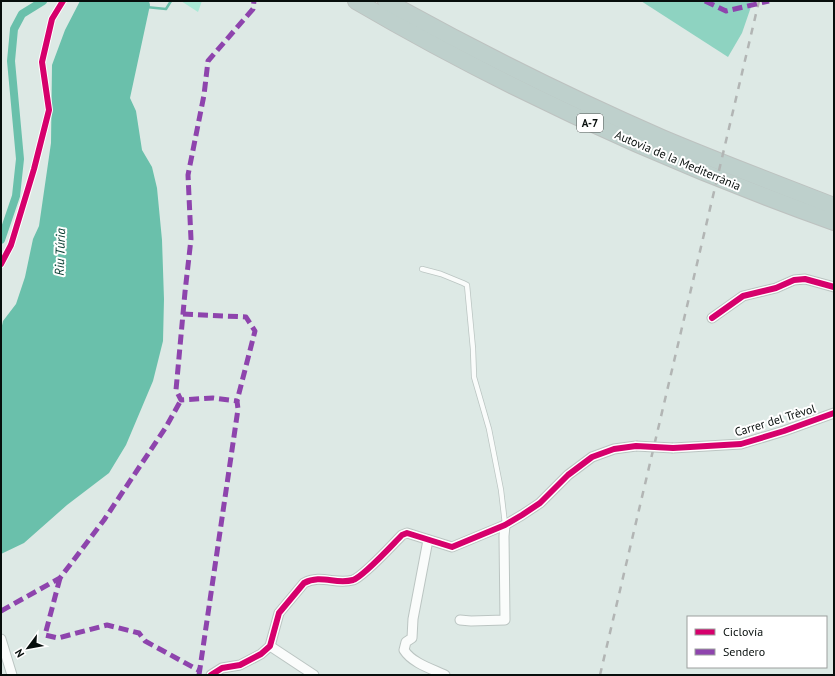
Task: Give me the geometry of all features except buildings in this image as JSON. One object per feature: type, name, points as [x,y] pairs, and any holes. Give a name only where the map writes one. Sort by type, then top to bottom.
[{"type":"highway","name":"Autovia de la Mediterrània","points":[[356,1],[496,77],[575,116],[656,152],[748,190],[834,222]]},
{"type":"highway","name":"Autovia de la Mediterrània","points":[[386,1],[502,63],[582,102],[663,138],[834,206]]},
{"type":"street","points":[[712,318],[743,296],[776,288],[794,280],[805,279],[834,287]]},
{"type":"street","name":"Carrer del Trèvol","points":[[270,646],[279,613],[304,584],[309,580],[318,578],[346,581],[358,577],[402,535],[407,533],[452,548],[505,525],[540,503],[568,474],[592,457],[614,449],[636,446],[673,448],[741,444],[784,431],[834,413]]},
{"type":"street","points":[[460,620],[505,620],[505,525]]},
{"type":"street","points":[[428,540],[413,619],[412,638],[406,642],[404,650],[414,660],[446,675]]},
{"type":"street","points":[[1,639],[12,675]]},
{"type":"street","points":[[211,675],[222,668],[240,665],[261,654],[270,646],[314,675]]},
{"type":"lane","points":[[422,269],[441,274],[466,285],[473,349],[474,377],[489,429],[501,490],[505,525]]},
{"type":"shaded area","points":[[181,1],[202,1],[198,12]]},
{"type":"shaded area","points":[[641,1],[753,1],[742,33],[728,57]]},
{"type":"water","name":"Riu Túria","points":[[80,1],[149,1],[150,5],[130,98],[136,111],[142,150],[152,167],[157,188],[162,240],[164,299],[163,341],[153,381],[126,445],[109,473],[67,505],[24,543],[1,554],[1,330],[3,321],[16,304],[25,277],[33,239],[39,226],[51,143],[52,65],[65,30]]},
{"type":"waterway","points":[[1,240],[16,196],[20,159],[11,61],[14,29],[22,14],[43,1]]},
{"type":"waterway","points":[[146,7],[166,9],[171,1]]},
{"type":"railway","points":[[600,675],[759,1]]},
{"type":"marked path","points":[[199,675],[238,409],[237,401],[213,398],[181,400],[176,390],[191,239],[188,175],[204,95],[208,61],[253,9],[254,1]]},
{"type":"marked path","points":[[705,1],[726,11],[769,1]]},
{"type":"marked path","points":[[183,314],[246,317],[255,331],[237,401]]},
{"type":"marked path","points":[[1,611],[60,578],[104,520],[166,427],[181,400]]},
{"type":"marked path","points":[[60,578],[45,635],[58,638],[107,625],[139,633],[145,641],[200,671]]},
{"type":"cycle path","points":[[1,264],[11,245],[34,169],[49,110],[42,62],[52,19],[63,1]]},
{"type":"cycle path","points":[[712,318],[743,296],[776,288],[794,280],[805,279],[834,287]]},
{"type":"cycle path","points":[[211,675],[222,668],[240,665],[261,654],[270,646],[279,613],[304,583],[316,579],[341,581],[353,580],[371,567],[402,535],[407,533],[452,547],[505,525],[522,515],[540,503],[568,475],[592,457],[614,449],[636,446],[673,448],[741,444],[784,431],[834,413]]}]
